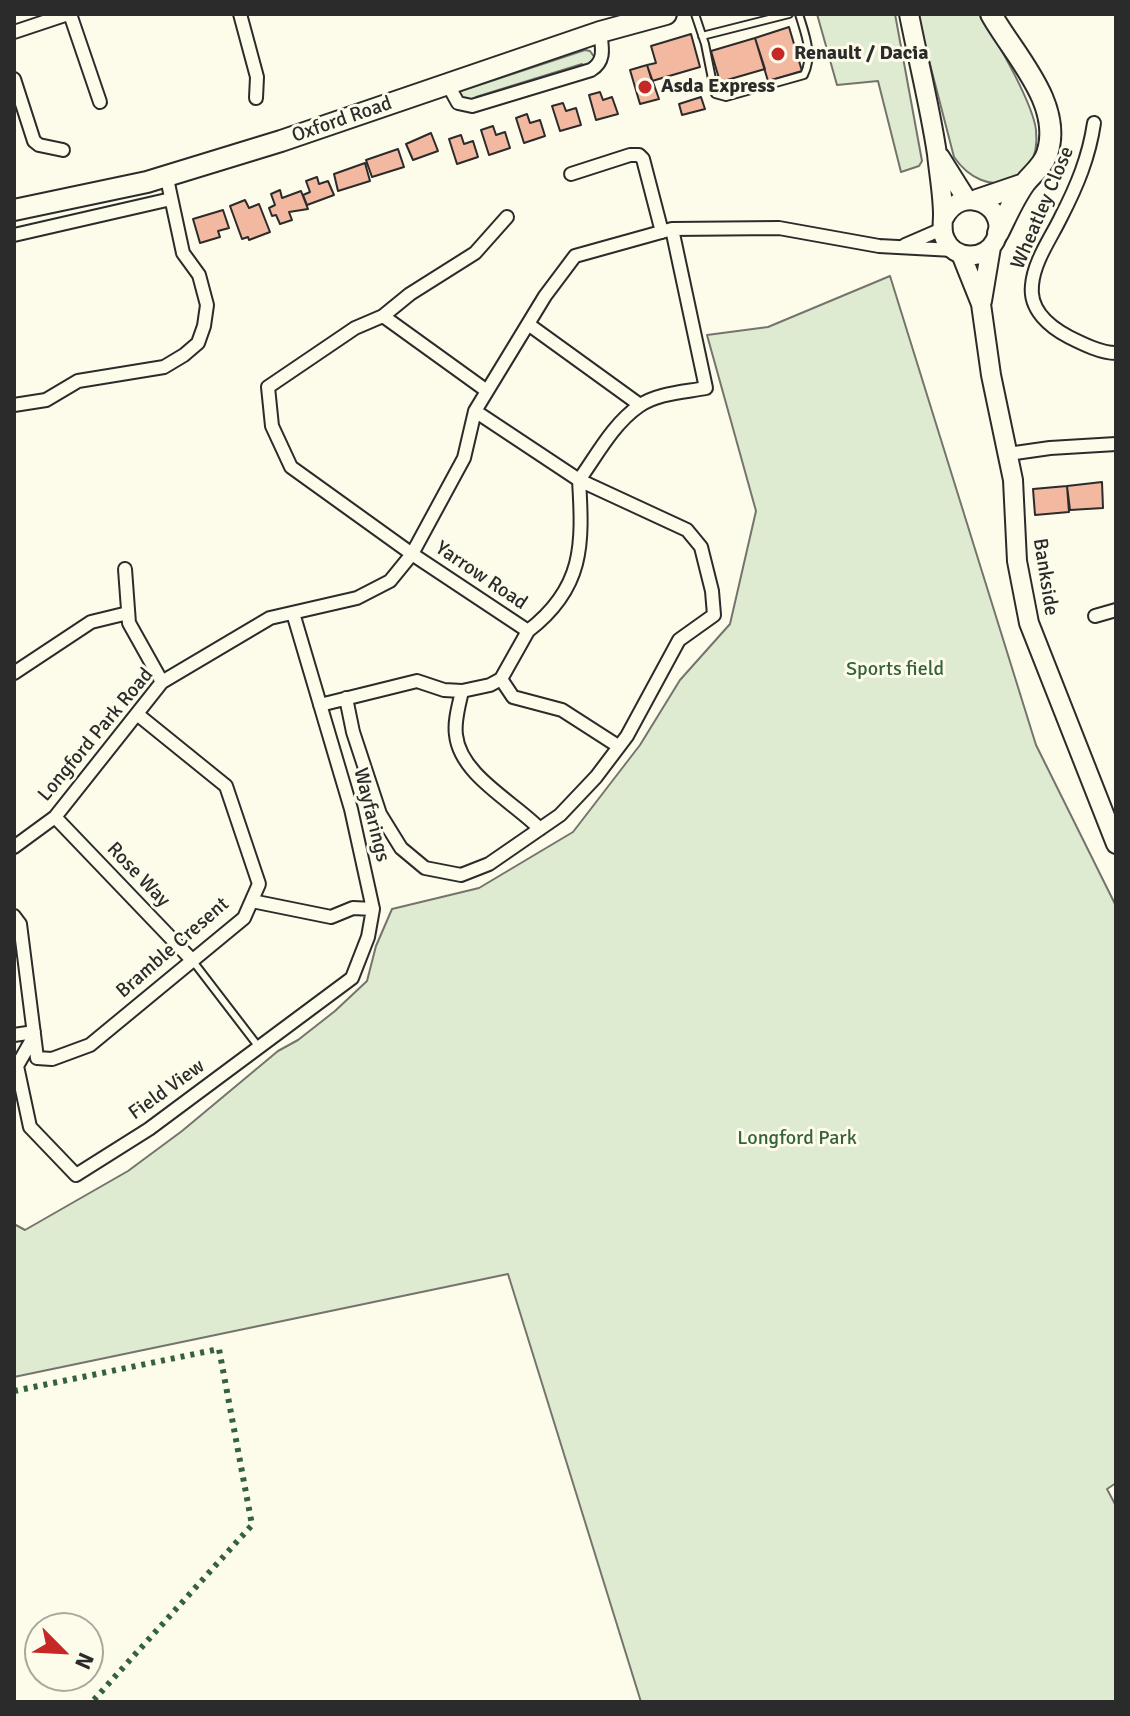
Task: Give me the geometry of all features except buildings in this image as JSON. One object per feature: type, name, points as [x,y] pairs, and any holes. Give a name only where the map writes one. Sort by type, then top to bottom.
[{"type":"main road","name":"Oxford Road","points":[[14,210],[147,182],[281,141],[600,32],[666,14]]},
{"type":"main road","points":[[991,14],[1012,43],[1051,122],[1047,156],[1024,184],[994,240]]},
{"type":"main road","points":[[1005,14],[1012,43]]},
{"type":"main road","points":[[972,200],[1024,184]]},
{"type":"street","points":[[14,32],[69,14],[100,102]]},
{"type":"street","points":[[240,14],[257,77],[256,98]]},
{"type":"street","points":[[909,14],[936,151],[943,237],[957,252],[977,255],[994,240],[996,216],[985,203],[972,200],[953,205],[943,223]]},
{"type":"street","points":[[447,83],[458,103],[472,106],[591,70],[598,66],[603,55],[600,32]]},
{"type":"street","points":[[14,79],[34,141],[63,150]]},
{"type":"street","name":"Wheatley Close","points":[[1094,123],[1089,156],[1075,191],[1039,260],[1031,287],[1037,309],[1050,327],[1109,353],[1116,353]]},
{"type":"street","points":[[936,151],[972,200]]},
{"type":"street","points":[[571,174],[630,155],[639,155],[643,159],[667,230],[706,388],[669,395],[640,405],[614,430],[579,480]]},
{"type":"street","points":[[14,405],[46,400],[78,381],[164,367],[198,343],[207,305],[199,275],[183,253],[166,174]]},
{"type":"street","points":[[14,235],[171,199]]},
{"type":"street","points":[[487,391],[383,316],[410,294],[475,253],[507,217]]},
{"type":"street","name":"Longford Park Road","points":[[902,246],[943,223]]},
{"type":"street","name":"Longford Park Road","points":[[14,847],[55,817],[162,682],[270,618],[357,598],[390,581],[412,554],[464,458],[475,411],[528,324],[575,256],[667,230],[779,228],[879,246],[957,252]]},
{"type":"street","name":"Bankside","points":[[981,304],[994,240]]},
{"type":"street","name":"Bankside","points":[[957,252],[981,304],[991,375],[1013,480],[1019,575],[1029,623],[1116,844]]},
{"type":"street","name":"Yarrow Road","points":[[383,316],[355,328],[268,387],[272,426],[291,467],[412,554],[528,631]]},
{"type":"street","points":[[528,324],[640,405]]},
{"type":"street","points":[[346,698],[353,732],[380,814],[401,848],[425,868],[461,875],[489,864],[569,806],[627,736],[679,640],[714,615],[712,591],[701,547],[687,530],[579,480],[475,411]]},
{"type":"street","points":[[1008,454],[1116,444]]},
{"type":"street","name":"Yarrow Road","points":[[501,679],[528,631],[548,616],[574,577],[583,535],[579,480]]},
{"type":"street","points":[[125,569],[129,623],[162,682]]},
{"type":"street","points":[[1095,616],[1116,610]]},
{"type":"street","points":[[14,673],[91,622],[128,613]]},
{"type":"street","name":"Wayfarings","points":[[293,613],[351,809],[373,909]]},
{"type":"street","points":[[320,705],[417,681],[444,690],[462,691],[490,685],[501,679],[513,697],[562,710],[618,746]]},
{"type":"street","points":[[462,691],[456,718],[456,738],[468,765],[493,791],[540,829]]},
{"type":"street","name":"Bramble Cresent","points":[[34,1034],[37,1058],[52,1059],[90,1045],[244,918],[259,884],[226,786],[137,714]]},
{"type":"street","name":"Rose Way","points":[[55,817],[192,960]]},
{"type":"street","points":[[252,901],[331,917],[353,908],[373,909]]},
{"type":"street","name":"Field View","points":[[34,1034],[17,1066],[30,1127],[76,1175],[149,1129],[352,978],[368,937],[373,909]]},
{"type":"street","points":[[14,916],[20,924],[34,1034],[14,1035]]},
{"type":"lane","points":[[695,14],[715,94],[726,97],[804,75],[809,65],[808,48],[799,14]]},
{"type":"lane","points":[[702,36],[789,14]]},
{"type":"lane","points":[[192,960],[259,1046]]},
{"type":"green space","points":[[817,14],[895,14],[922,161],[919,166],[901,172],[878,81],[837,85]]},
{"type":"green space","points":[[917,14],[981,14],[1013,72],[1036,130],[1030,165],[1021,175],[1009,182],[981,180],[954,157]]},
{"type":"green space","points":[[585,50],[595,58],[583,68],[582,64],[476,97],[476,101],[461,99],[458,92]]},
{"type":"green space","name":"Longford Park","points":[[890,276],[1036,745],[1116,906],[1116,1483],[1107,1489],[1116,1506],[1116,1702],[641,1702],[508,1274],[14,1377],[14,1224],[25,1230],[128,1171],[182,1131],[278,1051],[298,1040],[335,1011],[367,981],[376,946],[392,909],[479,888],[573,832],[640,745],[680,680],[730,624],[756,511],[707,335],[768,327]]},
{"type":"hedge","points":[[14,1391],[219,1349],[252,1525],[92,1702]]},
{"type":"place","name":"Renault / Dacia","points":[[778,54]]},
{"type":"place","name":"Asda Express","points":[[645,87]]},
{"type":"park label","name":"Sports field","points":[[895,670]]}]
